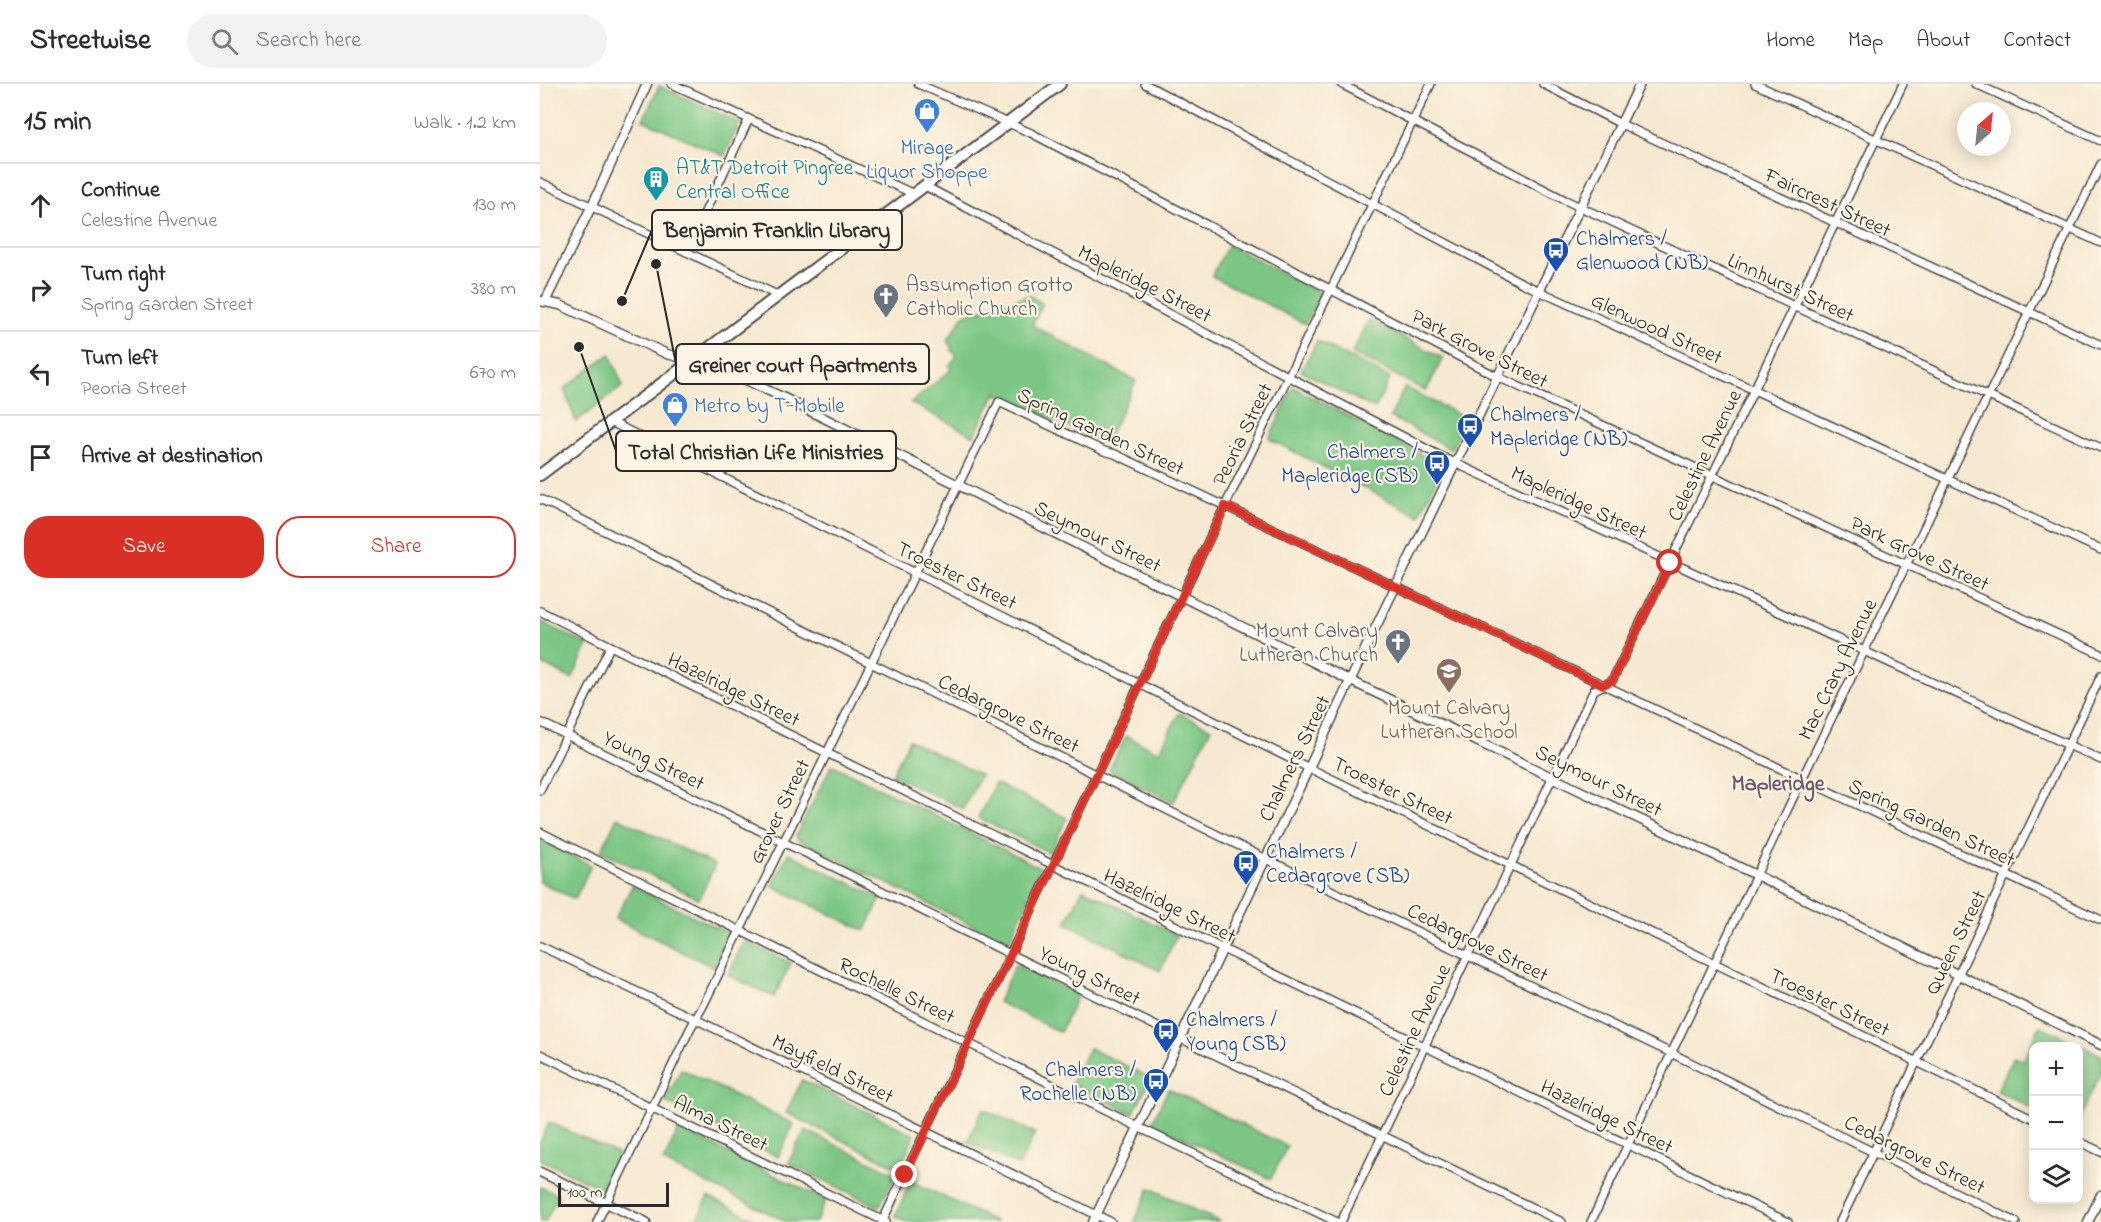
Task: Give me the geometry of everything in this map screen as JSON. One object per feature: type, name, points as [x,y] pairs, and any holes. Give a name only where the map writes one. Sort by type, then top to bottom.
[{"type":"main road","points":[[540,476],[1060,84]]},
{"type":"street","points":[[542,302],[591,206],[647,84]]},
{"type":"street","points":[[672,84],[914,194]]},
{"type":"street","name":"Park Grove Street","points":[[918,84],[1065,150],[1498,377],[2101,654]]},
{"type":"street","name":"Glenwood Street","points":[[1145,84],[1539,291],[2101,550]]},
{"type":"street","name":"Linnhurst Street","points":[[1341,84],[1580,208],[2101,448]]},
{"type":"street","name":"Peoria Street","points":[[884,1222],[1181,597],[1431,84]]},
{"type":"street","name":"Faircrest Street","points":[[1543,84],[1621,124],[2101,345]]},
{"type":"street","name":"Chalmers Street","points":[[1095,1218],[1395,587],[1641,84]]},
{"type":"street","points":[[1755,84],[2101,243]]},
{"type":"street","name":"Celestine Avenue","points":[[1339,1222],[1383,1136],[1594,690],[1612,681],[1903,84]]},
{"type":"street","points":[[1976,84],[2101,141]]},
{"type":"street","points":[[686,252],[749,119]]},
{"type":"street","name":"Mac Crary Avenue","points":[[1591,1222],[1863,651],[2101,164]]},
{"type":"street","points":[[540,182],[779,296]]},
{"type":"street","name":"Mapleridge Street","points":[[925,186],[1456,463],[2101,760]]},
{"type":"street","name":"Seymour Street","points":[[542,302],[560,305],[667,354],[718,368],[780,396],[1351,681],[1756,875],[2101,1045]]},
{"type":"street","name":"Grover Street","points":[[597,1222],[651,1107],[999,402]]},
{"type":"street","name":"Spring Garden Street","points":[[999,402],[1115,454],[2101,920]]},
{"type":"street","name":"Troester Street","points":[[611,422],[1309,768],[2029,1117]]},
{"type":"street","name":"Cedargrove Street","points":[[540,499],[1266,859],[1671,1053],[2016,1222]]},
{"type":"street","name":"Hazelridge Street","points":[[540,611],[1053,866],[1788,1222]]},
{"type":"street","points":[[540,790],[610,647]]},
{"type":"street","name":"Queen Street","points":[[1840,1222],[2101,676]]},
{"type":"street","name":"Young Street","points":[[540,722],[1010,955],[1562,1222]]},
{"type":"street","name":"Rochelle Street","points":[[540,832],[1138,1127],[1339,1222]]},
{"type":"street","name":"Mayfield Street","points":[[540,946],[926,1132],[1095,1218],[1111,1222]]},
{"type":"street","name":"Alma Street","points":[[540,1054],[884,1222]]},
{"type":"street","points":[[2083,1144],[2101,1152]]},
{"type":"street","points":[[540,1172],[646,1222]]},
{"type":"street","points":[[2088,1222],[2101,1195]]},
{"type":"green space","points":[[659,86],[740,123],[724,156],[643,120]]},
{"type":"green space","points":[[1228,245],[1321,293],[1305,324],[1212,276]]},
{"type":"green space","points":[[1029,295],[1043,304],[1032,325],[1136,381],[1105,444],[996,393],[974,436],[911,403],[951,370],[949,366],[957,356],[947,341],[964,315]]},
{"type":"green space","points":[[1369,320],[1443,358],[1426,391],[1352,353]]},
{"type":"green space","points":[[1317,341],[1390,378],[1375,409],[1301,371]]},
{"type":"green space","points":[[610,354],[623,386],[576,422],[564,389]]},
{"type":"green space","points":[[1293,387],[1443,466],[1419,516],[1269,439]]},
{"type":"green space","points":[[1405,387],[1467,419],[1451,449],[1390,417]]},
{"type":"green space","points":[[540,621],[588,645],[572,679],[540,663]]},
{"type":"green space","points":[[1179,713],[1211,728],[1174,802],[1109,770],[1126,736],[1159,752]]},
{"type":"green space","points":[[909,740],[980,775],[963,809],[892,775]]},
{"type":"green space","points":[[833,765],[1043,869],[1008,943],[797,839],[796,836]]},
{"type":"green space","points":[[995,783],[1067,818],[1050,853],[978,818]]},
{"type":"green space","points":[[617,817],[715,865],[699,899],[601,851]]},
{"type":"green space","points":[[540,840],[591,865],[575,899],[540,882]]},
{"type":"green space","points":[[788,853],[881,898],[865,931],[772,886]]},
{"type":"green space","points":[[632,886],[730,934],[713,967],[615,919]]},
{"type":"green space","points":[[1083,889],[1177,935],[1160,971],[1066,923]]},
{"type":"green space","points":[[744,941],[791,963],[774,997],[728,975]]},
{"type":"green space","points":[[1015,965],[1078,995],[1060,1032],[998,1002]]},
{"type":"green space","points":[[2040,1026],[2074,1042],[2032,1042]]},
{"type":"green space","points":[[2083,1046],[2101,1055],[2101,1072],[2083,1110]]},
{"type":"green space","points":[[1089,1048],[1151,1078],[1133,1114],[1071,1084]]},
{"type":"green space","points":[[2029,1049],[2029,1107],[1997,1091],[2014,1056],[2023,1061]]},
{"type":"green space","points":[[681,1069],[794,1124],[778,1157],[665,1102]]},
{"type":"green space","points":[[802,1080],[915,1135],[899,1168],[786,1113]]},
{"type":"green space","points":[[1168,1089],[1287,1146],[1271,1179],[1152,1123]]},
{"type":"green space","points":[[983,1109],[1035,1133],[1019,1166],[967,1142]]},
{"type":"green space","points":[[549,1122],[618,1154],[602,1189],[540,1159],[540,1142]]},
{"type":"green space","points":[[679,1129],[826,1200],[816,1222],[787,1222],[663,1162]]},
{"type":"green space","points":[[805,1130],[896,1174],[879,1207],[788,1163]]},
{"type":"green space","points":[[911,1181],[996,1222],[908,1222],[895,1216]]},
{"type":"green space","points":[[540,1187],[558,1195],[545,1222],[540,1222]]},
{"type":"green space","points":[[1150,1188],[1220,1222],[1134,1222]]},
{"type":"green space","points":[[708,1197],[761,1222],[696,1222]]},
{"type":"place","name":"Mirage Liquor Shoppe","points":[[927,134]]},
{"type":"place","name":"AT&T Detroit Pingree Central Office","points":[[656,202]]},
{"type":"place","name":"Greiner court Apartments","points":[[656,264]]},
{"type":"place","name":"Chalmers / Glenwood (NB)","points":[[1556,273]]},
{"type":"place","name":"Benjamin Franklin Library","points":[[622,301]]},
{"type":"place","name":"Assumption Grotto Catholic Church","points":[[886,319]]},
{"type":"place","name":"Total Christian Life Ministries","points":[[579,347]]},
{"type":"place","name":"Metro by T-Mobile","points":[[675,428]]},
{"type":"place","name":"Chalmers / Mapleridge (NB)","points":[[1470,449]]},
{"type":"place","name":"Chalmers / Mapleridge (SB)","points":[[1437,486]]},
{"type":"place","name":"Mount Calvary Lutheran Church","points":[[1398,665]]},
{"type":"place","name":"Mount Calvary Lutheran School","points":[[1449,694]]},
{"type":"place","name":"Chalmers / Cedargrove (SB)","points":[[1246,886]]},
{"type":"place","name":"Chalmers / Young (SB)","points":[[1166,1054]]},
{"type":"place","name":"Chalmers / Rochelle (NB)","points":[[1156,1104]]},
{"type":"district","name":"Mapleridge","points":[[1778,782]]},
{"type":"route","points":[[905,1175],[1225,506],[1603,685],[1612,681],[1670,563]]}]
